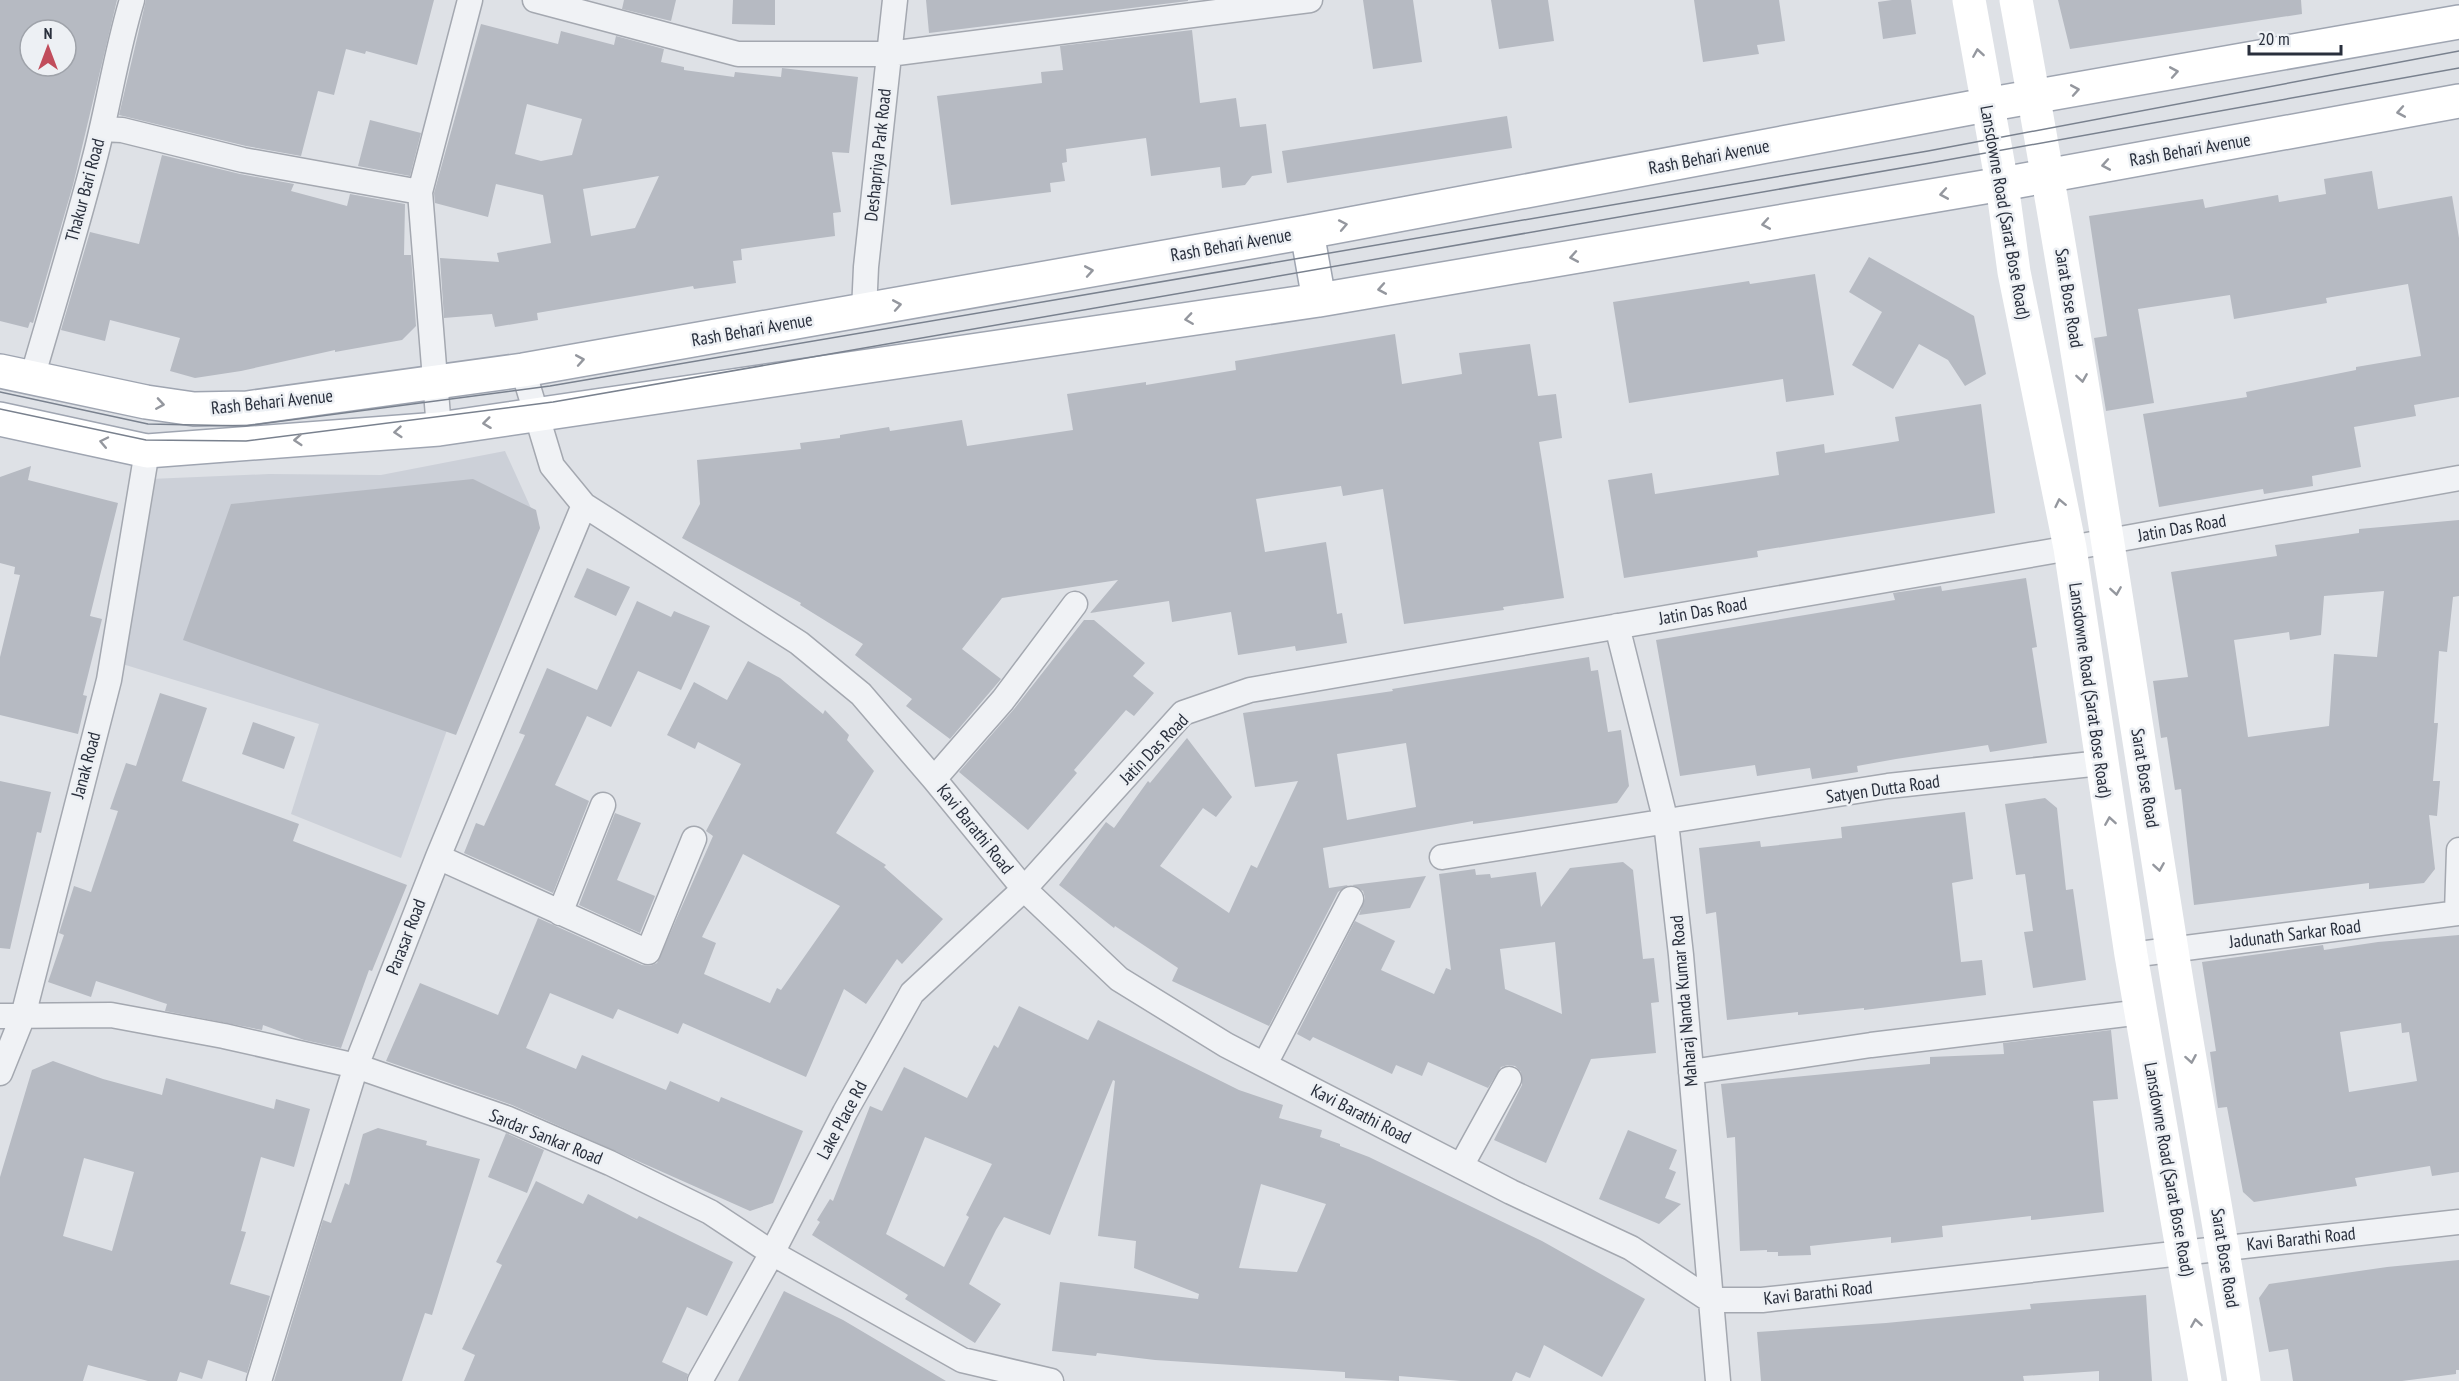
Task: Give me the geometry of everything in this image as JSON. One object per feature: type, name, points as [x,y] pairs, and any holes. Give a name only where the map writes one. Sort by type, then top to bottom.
[{"type":"main road","name":"Lansdowne Road (Sarat Bose Road)","points":[[1969,0],[1986,105],[2002,184],[2014,272],[2070,548],[2131,955],[2205,1381]]},
{"type":"main road","points":[[2016,0],[2049,175]]},
{"type":"main road","name":"Rash Behari Avenue","points":[[0,371],[146,402],[194,409],[247,408],[523,370],[1306,232],[1986,105],[2459,22]]},
{"type":"main road","name":"Rash Behari Avenue","points":[[0,419],[147,452],[439,429],[536,417],[1319,300],[2002,184],[2459,101]]},
{"type":"main road","name":"Sarat Bose Road","points":[[2049,175],[2172,950],[2224,1247],[2244,1381]]},
{"type":"main road","points":[[1306,232],[1319,300]]},
{"type":"street","name":"Thakur Bari Road","points":[[32,378],[102,129],[132,0]]},
{"type":"street","points":[[439,429],[420,192],[470,0]]},
{"type":"street","points":[[534,0],[607,9],[738,54],[890,54],[1310,0]]},
{"type":"street","name":"Deshapriya Park Road","points":[[864,311],[895,0]]},
{"type":"street","points":[[102,129],[122,130],[243,160],[420,192]]},
{"type":"street","name":"Kavi Barathi Road","points":[[523,370],[552,466],[584,505],[799,644],[861,694],[1024,889],[1119,979],[1226,1045],[1461,1166],[1631,1248],[1710,1300],[1762,1300],[2459,1222]]},
{"type":"street","name":"Janak Road","points":[[0,1072],[11,1016],[109,680],[147,452]]},
{"type":"street","name":"Jatin Das Road","points":[[1024,889],[1183,713],[1250,690],[2459,478]]},
{"type":"street","name":"Parasar Road","points":[[259,1381],[356,1066],[438,857],[584,505]]},
{"type":"street","points":[[934,779],[1003,700],[1075,604]]},
{"type":"street","name":"Maharaj Nanda Kumar Road","points":[[1617,626],[1666,822],[1681,955],[1718,1381]]},
{"type":"street","name":"Satyen Dutta Road","points":[[1442,857],[1888,786],[2101,762]]},
{"type":"street","points":[[560,914],[603,805]]},
{"type":"street","points":[[438,857],[648,952],[694,838]]},
{"type":"street","points":[[2458,913],[2459,850]]},
{"type":"street","name":"Lake Place Rd","points":[[700,1381],[772,1253],[845,1112],[912,993],[1024,889]]},
{"type":"street","points":[[1265,1064],[1351,899]]},
{"type":"street","name":"Jadunath Sarkar Road","points":[[2131,955],[2458,913]]},
{"type":"street","points":[[1691,1072],[1871,1045],[2142,1012]]},
{"type":"street","name":"Sardar Sankar Road","points":[[11,1016],[111,1015],[224,1036],[356,1066],[506,1118],[610,1163],[710,1212],[772,1253],[962,1360],[976,1372],[1051,1381]]},
{"type":"street","points":[[1461,1166],[1509,1079]]},
{"type":"shaded area","points":[[505,451],[540,528],[483,630],[401,858],[291,814],[319,724],[119,663],[150,479],[269,474],[381,475]]},
{"type":"building","points":[[0,0],[117,0],[73,185],[33,323],[30,322],[28,328],[0,321]]},
{"type":"building","points":[[146,0],[434,0],[417,65],[366,51],[365,54],[346,49],[334,95],[318,91],[301,156],[246,146],[119,115]]},
{"type":"building","points":[[624,0],[676,0],[671,21],[622,9]]},
{"type":"building","points":[[733,0],[775,0],[775,25],[732,24]]},
{"type":"building","points":[[926,0],[1188,0],[1188,1],[929,33]]},
{"type":"building","points":[[1363,0],[1413,0],[1422,62],[1373,69]]},
{"type":"building","points":[[1491,0],[1548,0],[1554,41],[1499,49]]},
{"type":"building","points":[[1694,0],[1779,0],[1785,41],[1757,45],[1759,54],[1703,62]]},
{"type":"building","points":[[1911,0],[1916,34],[1883,39],[1878,2]]},
{"type":"building","points":[[2058,0],[2301,0],[2302,14],[2070,49]]},
{"type":"building","points":[[481,24],[558,44],[561,31],[614,45],[616,36],[664,49],[661,62],[684,67],[684,70],[734,77],[735,72],[781,77],[782,68],[858,77],[849,153],[832,152],[841,212],[833,213],[835,236],[741,249],[742,260],[733,261],[736,283],[694,289],[693,286],[537,313],[538,320],[495,327],[492,314],[444,318],[440,258],[499,262],[497,253],[551,243],[543,195],[496,184],[488,217],[435,203],[434,193]],"holes":[[[527,104],[582,119],[572,155],[541,161],[515,154]],[[659,176],[635,228],[591,236],[583,189]]]},
{"type":"building","points":[[1192,30],[1200,103],[1236,98],[1240,127],[1266,124],[1272,173],[1252,176],[1245,185],[1222,188],[1220,167],[1151,176],[1146,138],[1066,149],[1067,162],[1062,163],[1065,181],[1050,183],[1051,192],[951,205],[937,96],[1042,83],[1041,72],[1063,70],[1060,46]]},
{"type":"building","points":[[1507,116],[1512,148],[1287,183],[1282,151]]},
{"type":"building","points":[[370,120],[421,133],[410,176],[358,166]]},
{"type":"building","points":[[162,155],[240,174],[294,184],[291,191],[347,206],[350,194],[405,204],[404,255],[411,255],[416,326],[402,340],[335,352],[335,350],[241,371],[195,378],[170,371],[180,338],[110,320],[105,341],[61,330],[90,232],[139,244]]},
{"type":"building","points":[[2372,171],[2378,209],[2452,196],[2459,238],[2459,397],[2414,405],[2416,416],[2354,427],[2361,467],[2312,476],[2313,486],[2264,494],[2263,489],[2159,507],[2143,414],[2247,397],[2246,392],[2356,370],[2356,367],[2421,356],[2408,284],[2326,298],[2327,303],[2234,319],[2230,295],[2138,309],[2154,403],[2106,411],[2094,338],[2107,336],[2089,216],[2203,199],[2205,208],[2278,195],[2279,202],[2326,194],[2324,179]]},
{"type":"building","points":[[1869,257],[1974,316],[1986,374],[1965,386],[1948,360],[1919,344],[1893,389],[1852,365],[1882,312],[1849,292]]},
{"type":"building","points":[[1815,274],[1834,395],[1786,402],[1783,379],[1629,403],[1613,302],[1749,281],[1750,284]]},
{"type":"building","points":[[1395,334],[1402,384],[1462,374],[1459,353],[1530,344],[1538,396],[1556,394],[1562,438],[1539,442],[1564,598],[1503,607],[1504,610],[1404,624],[1383,489],[1343,496],[1341,486],[1256,499],[1265,552],[1326,542],[1337,614],[1342,613],[1347,643],[1296,651],[1295,646],[1238,655],[1231,612],[1172,622],[1169,601],[1090,613],[1118,580],[1002,598],[962,649],[1001,679],[950,739],[906,706],[912,699],[855,655],[863,644],[800,605],[801,603],[682,538],[700,504],[697,460],[801,449],[800,443],[840,438],[840,435],[889,427],[890,431],[962,420],[967,446],[1073,430],[1067,394],[1146,382],[1146,385],[1236,370],[1235,361]]},
{"type":"building","points":[[1981,404],[1995,513],[1757,551],[1758,557],[1624,578],[1608,480],[1652,473],[1655,494],[1779,475],[1776,452],[1824,444],[1825,453],[1899,441],[1895,417]]},
{"type":"building","points":[[31,466],[28,480],[118,503],[90,616],[102,619],[83,695],[87,696],[78,734],[0,715],[0,657],[20,575],[14,574],[15,567],[0,563],[0,477]]},
{"type":"building","points":[[473,479],[536,510],[540,528],[456,735],[183,640],[231,504]]},
{"type":"building","points":[[2459,520],[2459,596],[2453,597],[2447,652],[2439,651],[2434,723],[2438,723],[2433,781],[2440,781],[2437,816],[2429,815],[2435,869],[2424,883],[2369,889],[2369,883],[2194,905],[2181,789],[2175,790],[2167,737],[2161,738],[2153,681],[2188,677],[2171,572],[2277,556],[2275,545],[2359,533],[2359,529]],"holes":[[[2384,591],[2377,657],[2334,654],[2329,726],[2248,737],[2234,640],[2289,632],[2290,640],[2321,635],[2324,596]]]},
{"type":"building","points":[[587,568],[630,587],[616,616],[574,597]]},
{"type":"building","points":[[2026,578],[2037,647],[2032,648],[2047,743],[1990,752],[1988,745],[1896,759],[1857,766],[1858,772],[1812,779],[1810,768],[1757,776],[1755,765],[1680,776],[1656,640],[1895,600],[1893,593],[1941,586],[1942,591]]},
{"type":"building","points":[[637,601],[671,617],[674,611],[710,626],[681,690],[638,671],[611,727],[587,716],[555,785],[589,801],[553,893],[464,853],[476,823],[484,826],[525,735],[519,733],[547,668],[597,690]]},
{"type":"building","points":[[1084,620],[1094,620],[1145,663],[1133,676],[1154,693],[1134,716],[1126,710],[1074,770],[1077,773],[1028,830],[959,772],[1014,709]]},
{"type":"building","points":[[1589,657],[1591,671],[1598,670],[1608,732],[1621,730],[1629,786],[1617,803],[1473,824],[1473,821],[1323,848],[1329,888],[1348,885],[1338,892],[1269,1026],[1172,981],[1178,968],[1115,926],[1114,928],[1059,885],[1106,822],[1114,828],[1148,781],[1150,783],[1187,738],[1232,797],[1216,817],[1203,808],[1160,866],[1229,913],[1251,865],[1257,868],[1298,781],[1255,787],[1243,713],[1393,691],[1392,689]],"holes":[[[1406,743],[1416,807],[1347,820],[1337,754]]]},
{"type":"building","points":[[748,661],[780,678],[823,714],[825,710],[849,735],[847,740],[874,771],[836,833],[886,865],[884,867],[943,919],[902,964],[897,959],[866,1004],[844,989],[806,1077],[683,1023],[678,1034],[618,1009],[613,1019],[550,993],[526,1048],[576,1069],[582,1055],[666,1090],[670,1081],[719,1102],[721,1097],[803,1131],[773,1203],[750,1211],[512,1105],[386,1061],[420,983],[498,1015],[538,918],[642,965],[650,966],[657,963],[713,836],[706,831],[741,764],[698,742],[695,749],[667,735],[694,682],[727,700]],"holes":[[[743,854],[840,906],[781,990],[777,988],[770,1003],[704,974],[716,943],[702,937]]]},
{"type":"building","points":[[160,693],[207,708],[182,781],[299,824],[293,841],[407,885],[372,971],[369,970],[341,1048],[304,1040],[263,1025],[262,1030],[165,1011],[167,1004],[96,981],[91,997],[48,982],[64,935],[59,933],[74,886],[91,892],[118,811],[110,809],[126,763],[136,766]]},
{"type":"building","points":[[253,722],[295,737],[284,769],[242,754]]},
{"type":"building","points":[[0,781],[51,792],[41,833],[37,832],[10,949],[0,948]]},
{"type":"building","points":[[2045,798],[2057,808],[2066,890],[2073,889],[2086,980],[2033,988],[2024,932],[2033,931],[2025,874],[2016,875],[2005,804]]},
{"type":"building","points":[[1965,812],[1973,879],[1952,883],[1961,962],[1982,960],[1986,995],[1864,1010],[1864,1008],[1798,1015],[1798,1012],[1727,1020],[1716,912],[1706,914],[1699,848],[1760,841],[1761,847],[1842,838],[1841,827]]},
{"type":"building","points":[[615,813],[641,823],[617,880],[655,896],[640,933],[579,905]]},
{"type":"building","points":[[1623,862],[1633,870],[1643,959],[1654,958],[1659,1002],[1651,1003],[1656,1053],[1591,1059],[1546,1163],[1494,1140],[1522,1085],[1521,1072],[1515,1066],[1501,1067],[1488,1088],[1428,1062],[1422,1076],[1396,1065],[1392,1074],[1313,1037],[1310,1041],[1297,1034],[1355,921],[1395,941],[1381,970],[1434,994],[1446,968],[1451,970],[1439,874],[1475,869],[1476,875],[1490,874],[1491,878],[1536,872],[1541,907],[1570,868]],"holes":[[[1555,942],[1562,1014],[1505,989],[1500,949]]]},
{"type":"building","points":[[1426,876],[1410,908],[1359,915],[1365,898],[1363,891],[1352,885]]},
{"type":"building","points":[[2459,935],[2459,1172],[2432,1176],[2430,1166],[2355,1178],[2357,1186],[2254,1202],[2243,1192],[2227,1107],[2218,1108],[2210,1052],[2216,1051],[2202,962],[2323,945],[2324,950],[2378,942]],"holes":[[[2401,1023],[2402,1033],[2409,1032],[2417,1081],[2349,1092],[2340,1032]]]},
{"type":"building","points":[[1019,1006],[1088,1040],[1098,1020],[1239,1090],[1283,1105],[1279,1118],[1322,1130],[1320,1137],[1369,1157],[1542,1241],[1645,1299],[1602,1377],[1544,1345],[1530,1378],[1516,1372],[1512,1381],[1461,1381],[1399,1376],[1399,1381],[1345,1378],[1345,1372],[1155,1360],[1097,1353],[1096,1356],[1052,1351],[1060,1282],[1198,1299],[1199,1294],[1134,1268],[1136,1241],[1098,1236],[1115,1081],[1113,1080],[1050,1235],[1004,1217],[996,1230],[969,1284],[1001,1304],[975,1343],[905,1299],[908,1295],[812,1235],[820,1222],[817,1220],[830,1199],[833,1201],[870,1106],[882,1111],[904,1067],[967,1098],[994,1045],[998,1048]],"holes":[[[925,1137],[992,1164],[966,1215],[969,1217],[944,1267],[886,1234]],[[1261,1184],[1326,1204],[1297,1272],[1239,1268]]]},
{"type":"building","points":[[2111,1030],[2118,1099],[2093,1101],[2104,1212],[2031,1220],[2031,1216],[1942,1226],[1943,1237],[1891,1243],[1891,1237],[1810,1246],[1811,1255],[1778,1256],[1778,1252],[1767,1252],[1767,1250],[1740,1251],[1735,1137],[1727,1138],[1721,1084],[1930,1064],[1930,1057],[2004,1054],[2003,1043]]},
{"type":"building","points":[[53,1061],[103,1079],[162,1095],[166,1078],[274,1109],[276,1099],[310,1109],[294,1167],[261,1157],[241,1231],[246,1232],[230,1284],[270,1296],[247,1373],[208,1360],[202,1379],[180,1372],[177,1381],[148,1381],[88,1365],[83,1381],[0,1381],[0,1177],[32,1070]],"holes":[[[84,1158],[134,1172],[112,1251],[63,1236]]]},
{"type":"building","points":[[378,1128],[427,1141],[426,1145],[480,1159],[432,1315],[425,1313],[402,1381],[274,1381],[323,1220],[331,1223],[345,1183],[349,1185],[363,1134]]},
{"type":"building","points":[[1628,1130],[1677,1150],[1669,1169],[1676,1172],[1665,1198],[1681,1204],[1659,1224],[1599,1199]]},
{"type":"building","points":[[506,1133],[544,1150],[527,1193],[488,1177]]},
{"type":"building","points":[[536,1181],[583,1204],[588,1194],[637,1219],[639,1216],[733,1262],[707,1316],[687,1307],[662,1362],[688,1374],[686,1381],[464,1381],[475,1355],[462,1349],[502,1265],[496,1262]]},
{"type":"building","points":[[2459,1260],[2459,1370],[2456,1370],[2456,1374],[2402,1381],[2293,1381],[2288,1349],[2269,1352],[2259,1298],[2269,1284],[2387,1267]]},
{"type":"building","points":[[784,1291],[843,1320],[946,1381],[738,1381]]},
{"type":"building","points":[[2146,1295],[2152,1381],[2099,1381],[2099,1371],[2023,1376],[2024,1381],[1761,1381],[1757,1332],[1886,1323],[2031,1309],[2030,1304]]},
{"type":"tram line","points":[[0,392],[148,424],[245,426],[550,386],[1928,151],[2459,51]]},
{"type":"tram line","points":[[0,409],[146,440],[246,441],[553,402],[1930,163],[2459,68]]}]
